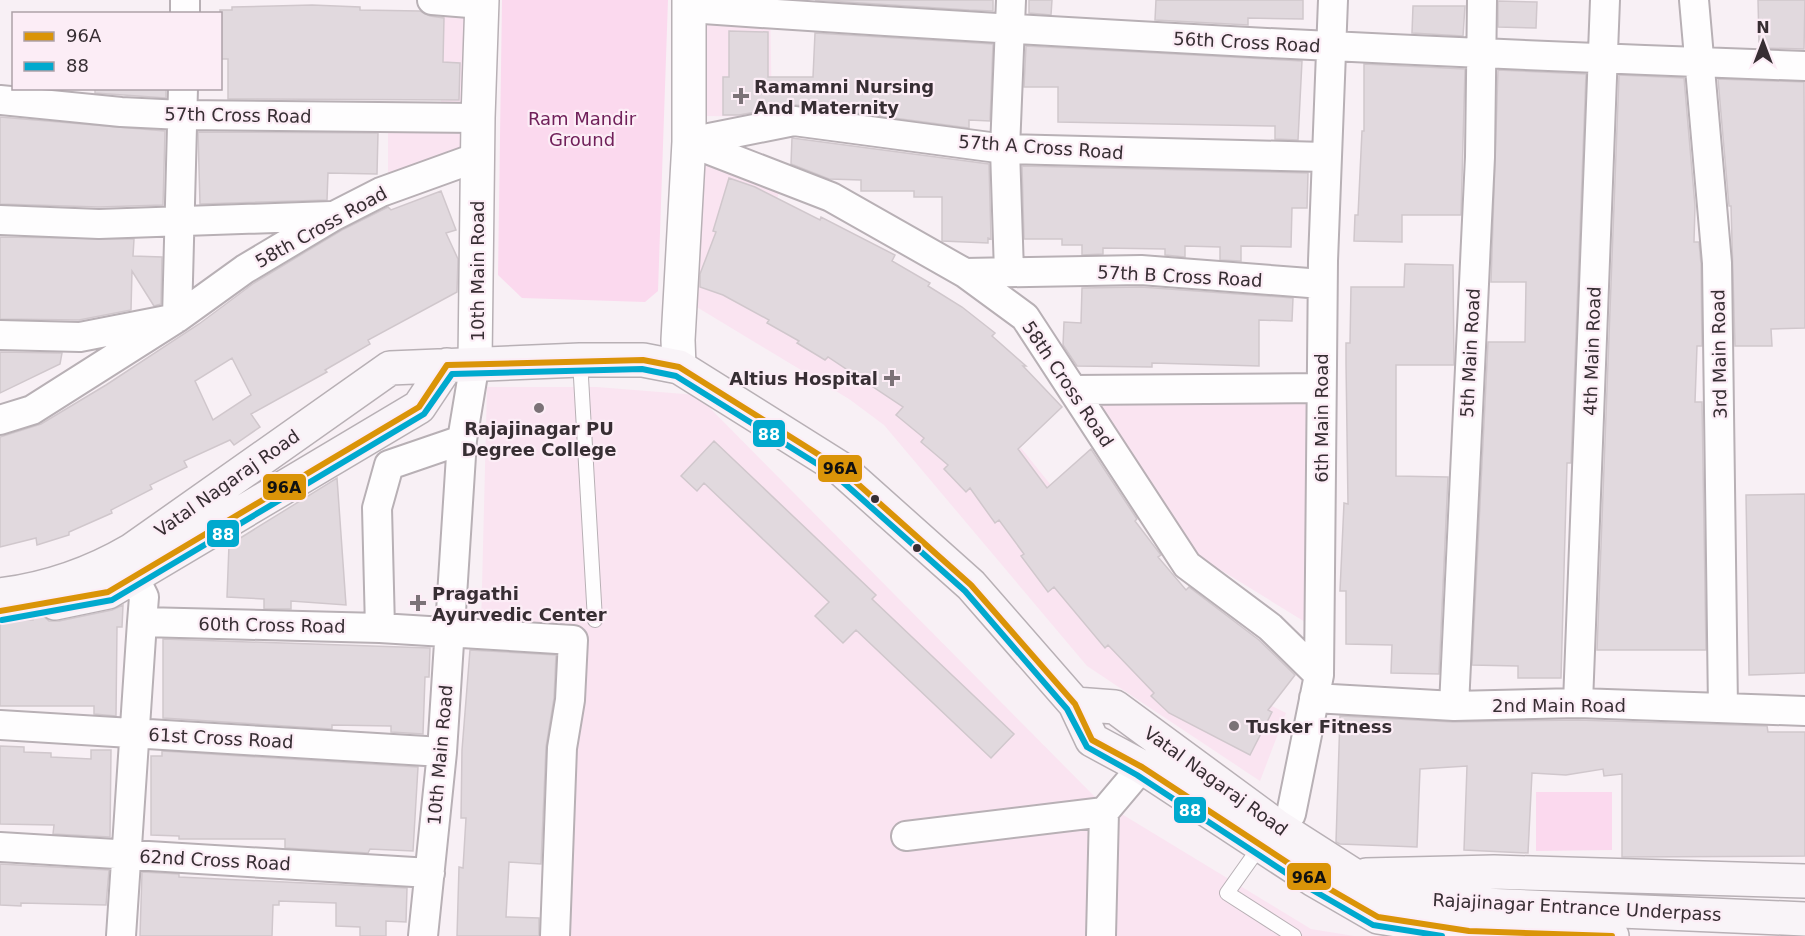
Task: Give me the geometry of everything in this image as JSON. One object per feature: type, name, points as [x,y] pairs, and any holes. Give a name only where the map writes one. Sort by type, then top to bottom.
[{"type":"main road","name":"Vatal Nagaraj Road","points":[[0,595],[29,592],[98,570],[132,550],[390,368],[580,360],[643,360],[679,367],[840,468],[971,585],[1075,704],[1092,740],[1269,836],[1353,875]]},
{"type":"main road","name":"Vatal Nagaraj Road","points":[[0,611],[108,592],[419,407],[461,364]]},
{"type":"main road","name":"Vatal Nagaraj Road","points":[[1075,704],[1114,706],[1269,836],[1378,917]]},
{"type":"main road","points":[[1353,875],[1494,872],[1805,881]]},
{"type":"main road","name":"Rajajinagar Entrance Underpass","points":[[1353,875],[1403,896],[1483,905],[1805,919]]},
{"type":"main road","name":"Rajajinagar Entrance Underpass","points":[[1378,917],[1469,931],[1612,936]]},
{"type":"street","points":[[432,0],[482,2]]},
{"type":"street","points":[[1009,272],[1005,148],[1011,0]]},
{"type":"street","name":"6th Main Road","points":[[1269,836],[1291,814],[1316,687],[1325,157],[1333,0]]},
{"type":"street","name":"5th Main Road","points":[[1454,706],[1480,157],[1482,0]]},
{"type":"street","name":"4th Main Road","points":[[1578,703],[1605,0]]},
{"type":"street","name":"3rd Main Road","points":[[1694,0],[1717,263],[1723,708]]},
{"type":"street","name":"10th Main Road","points":[[423,936],[442,752],[450,632],[462,440],[461,364],[477,157],[482,2]]},
{"type":"street","points":[[679,367],[678,340],[689,142],[689,4]]},
{"type":"street","name":"56th Cross Road","points":[[689,4],[1009,30],[1481,54],[1805,66]]},
{"type":"street","name":"57th Cross Road","points":[[0,100],[121,112],[183,102],[477,118]]},
{"type":"street","points":[[0,335],[80,337],[177,318],[183,102]]},
{"type":"street","name":"57th A Cross Road","points":[[689,142],[794,121],[1005,148],[1325,157]]},
{"type":"street","name":"58th Cross Road","points":[[689,142],[831,197],[965,273],[1025,317],[1187,565],[1270,627],[1316,687]]},
{"type":"street","name":"58th Cross Road","points":[[0,420],[32,410],[177,318],[245,269],[334,216],[381,192],[477,157]]},
{"type":"street","points":[[0,220],[99,224],[334,216]]},
{"type":"street","name":"57th B Cross Road","points":[[965,273],[1141,270],[1322,284]]},
{"type":"street","points":[[1073,390],[1321,388]]},
{"type":"street","points":[[380,628],[377,508],[389,465],[462,440]]},
{"type":"street","points":[[121,936],[144,597],[134,577]]},
{"type":"street","name":"60th Cross Road","points":[[142,622],[380,628],[573,640],[570,700],[562,748],[555,936]]},
{"type":"street","name":"2nd Main Road","points":[[1316,687],[1454,706],[1578,703],[1805,711]]},
{"type":"street","name":"61st Cross Road","points":[[0,724],[442,752]]},
{"type":"street","points":[[1101,936],[1104,812],[1142,766]]},
{"type":"street","points":[[906,836],[1104,812]]},
{"type":"street","name":"62nd Cross Road","points":[[0,847],[430,873]]},
{"type":"lane","points":[[580,360],[595,620]]},
{"type":"lane","points":[[1269,836],[1227,894],[1294,936]]},
{"type":"shaded area","points":[[441,0],[477,0],[471,110],[441,111]]},
{"type":"shaded area","points":[[705,0],[770,0],[772,117],[706,116]]},
{"type":"shaded area","points":[[388,124],[470,125],[469,174],[388,194]]},
{"type":"shaded area","points":[[704,157],[782,185],[758,250],[1011,454],[1021,448],[1200,670],[1286,713],[1260,781],[1087,666],[884,425],[849,399],[695,306]]},
{"type":"shaded area","points":[[1077,378],[1311,380],[1310,625],[1193,553]]},
{"type":"shaded area","points":[[487,387],[597,387],[697,395],[1097,799],[1311,929],[1354,936],[561,936],[574,627],[481,627]]},
{"type":"green space","name":"Ram Mandir Ground","points":[[502,0],[668,0],[658,291],[645,302],[522,298],[498,275]]},
{"type":"green space","points":[[1536,792],[1612,792],[1612,850],[1536,851]]},
{"type":"building","points":[[815,0],[993,0],[993,11],[969,10]]},
{"type":"building","points":[[1029,0],[1052,0],[1051,15],[1029,13]]},
{"type":"building","points":[[1156,0],[1303,0],[1303,19],[1248,18],[1248,25],[1155,20]]},
{"type":"building","points":[[1758,0],[1805,0],[1804,49],[1764,48],[1764,42],[1759,42]]},
{"type":"building","points":[[1498,1],[1537,2],[1536,28],[1498,27]]},
{"type":"building","points":[[312,5],[360,7],[360,10],[420,11],[430,16],[444,18],[443,62],[460,63],[459,100],[228,99],[228,59],[222,59],[222,12],[220,10],[232,10],[232,7]]},
{"type":"building","points":[[1413,6],[1465,6],[1463,36],[1412,33]]},
{"type":"building","points":[[729,31],[768,32],[768,77],[813,77],[815,33],[993,44],[990,121],[969,120],[969,128],[796,105],[739,115],[723,115],[723,77],[729,77]]},
{"type":"building","points":[[1026,46],[1302,61],[1298,140],[1275,139],[1275,126],[1058,122],[1058,87],[1024,87]]},
{"type":"building","points":[[1364,64],[1465,69],[1461,215],[1402,215],[1402,242],[1354,241],[1355,215],[1358,215],[1362,131],[1364,131]]},
{"type":"building","points":[[1498,70],[1586,74],[1571,463],[1567,463],[1561,678],[1518,678],[1518,666],[1472,665],[1488,342],[1525,342],[1526,282],[1491,282]]},
{"type":"building","points":[[1619,75],[1684,78],[1695,206],[1694,242],[1699,242],[1701,264],[1702,346],[1697,346],[1695,402],[1702,402],[1706,650],[1597,650]]},
{"type":"building","points":[[1718,79],[1804,82],[1805,328],[1771,329],[1772,346],[1735,346],[1731,206],[1729,206]]},
{"type":"building","points":[[95,90],[166,90],[166,98],[95,93]]},
{"type":"building","points":[[0,117],[165,131],[163,205],[99,207],[0,204]]},
{"type":"building","points":[[198,132],[378,133],[377,174],[328,173],[327,200],[200,204]]},
{"type":"building","points":[[792,138],[989,164],[991,239],[988,238],[988,243],[942,241],[942,197],[914,197],[914,191],[861,191],[861,180],[829,179],[791,164]]},
{"type":"building","points":[[1022,166],[1308,173],[1307,208],[1292,208],[1291,247],[1241,246],[1241,261],[1220,260],[1220,247],[1185,246],[1185,257],[1165,255],[1165,249],[1103,248],[1103,254],[1082,255],[1082,245],[1062,245],[1062,239],[1024,239]]},
{"type":"building","points":[[729,178],[755,187],[820,220],[821,217],[895,255],[892,261],[930,283],[928,286],[962,307],[995,333],[992,336],[1026,366],[1023,366],[1062,407],[1018,449],[1047,488],[1091,449],[1137,519],[1135,521],[1161,555],[1158,557],[1186,590],[1189,587],[1259,640],[1295,675],[1268,710],[1272,712],[1250,755],[1169,713],[1151,696],[1154,693],[1108,645],[1105,648],[1054,587],[1048,592],[1021,556],[1024,554],[999,520],[995,523],[970,488],[966,492],[944,469],[948,465],[921,442],[924,438],[896,415],[903,407],[828,357],[825,360],[797,343],[799,341],[767,323],[769,320],[723,295],[700,287],[700,274],[716,232],[713,231]]},
{"type":"building","points":[[441,191],[456,230],[446,233],[458,259],[457,292],[368,340],[370,344],[325,370],[327,372],[251,414],[260,427],[234,445],[230,440],[184,461],[187,467],[150,485],[152,489],[111,510],[112,513],[69,532],[69,535],[37,545],[36,538],[0,547],[0,437],[41,424],[106,385],[199,324],[254,283],[342,230],[388,207],[391,210]],"holes":[[[232,358],[251,395],[213,420],[195,381]]]},
{"type":"building","points":[[0,237],[134,239],[133,256],[162,257],[161,304],[154,306],[132,271],[131,310],[79,320],[0,319]]},
{"type":"building","points":[[1405,264],[1453,265],[1454,365],[1396,365],[1396,476],[1448,477],[1439,674],[1391,673],[1392,645],[1346,644],[1346,591],[1340,591],[1344,503],[1348,504],[1346,343],[1350,343],[1351,287],[1404,287]]},
{"type":"building","points":[[1141,287],[1293,298],[1292,321],[1259,320],[1259,366],[1152,363],[1152,367],[1077,366],[1063,345],[1064,322],[1081,323],[1082,288]]},
{"type":"building","points":[[0,352],[62,353],[60,364],[0,393]]},
{"type":"building","points":[[714,441],[876,595],[872,599],[1014,734],[991,758],[856,630],[843,643],[815,616],[829,602],[704,483],[697,491],[681,476]]},
{"type":"building","points":[[337,478],[346,605],[291,601],[291,609],[264,609],[264,599],[227,597],[229,545]]},
{"type":"building","points":[[1805,494],[1805,673],[1749,675],[1746,495]]},
{"type":"building","points":[[123,605],[122,627],[117,627],[116,716],[94,714],[94,706],[0,706],[0,619],[33,620],[33,613],[40,613],[49,621],[59,621],[112,610]]},
{"type":"building","points":[[163,639],[430,648],[429,677],[425,677],[423,734],[391,732],[391,726],[332,725],[332,729],[163,718]]},
{"type":"building","points":[[470,650],[556,655],[554,698],[546,747],[541,864],[509,862],[506,917],[539,918],[539,936],[457,936],[459,867],[463,868],[466,818],[461,818],[462,750]]},
{"type":"building","points":[[1340,716],[1453,722],[1578,720],[1767,726],[1768,732],[1805,732],[1805,856],[1622,857],[1622,774],[1604,776],[1603,769],[1566,775],[1532,773],[1528,853],[1464,850],[1467,766],[1420,769],[1417,847],[1340,844],[1336,842]]},
{"type":"building","points":[[0,746],[24,747],[24,752],[51,753],[51,757],[91,759],[91,750],[111,750],[110,837],[53,834],[54,825],[0,824]]},
{"type":"building","points":[[162,751],[418,767],[413,851],[370,849],[368,853],[285,848],[285,839],[179,839],[179,836],[151,835],[151,756],[162,756]]},
{"type":"building","points":[[0,864],[109,870],[106,905],[21,903],[21,906],[0,905]]},
{"type":"building","points":[[142,872],[179,874],[179,877],[407,888],[406,922],[386,921],[386,936],[360,936],[360,927],[336,926],[336,903],[279,901],[279,905],[273,905],[272,936],[140,936]]},
{"type":"transit line","name":"96A","points":[[0,611],[108,592],[419,407],[447,365],[643,360],[679,367],[840,468],[971,585],[1075,704],[1092,740],[1142,767],[1314,880],[1378,917],[1469,931],[1612,936]]},
{"type":"transit line","name":"88","points":[[2,620],[112,600],[424,414],[452,374],[642,369],[676,376],[835,475],[965,591],[1067,709],[1087,747],[1137,775],[1309,888],[1373,925],[1442,936]]},
{"type":"place","name":"Ramamni Nursing And Maternity","points":[[741,96]]},
{"type":"place","name":"Altius Hospital","points":[[892,378]]},
{"type":"place","name":"Rajajinagar PU Degree College","points":[[539,408]]},
{"type":"place","name":"Pragathi Ayurvedic Center","points":[[418,603]]},
{"type":"place","name":"Tusker Fitness","points":[[1234,726]]}]
